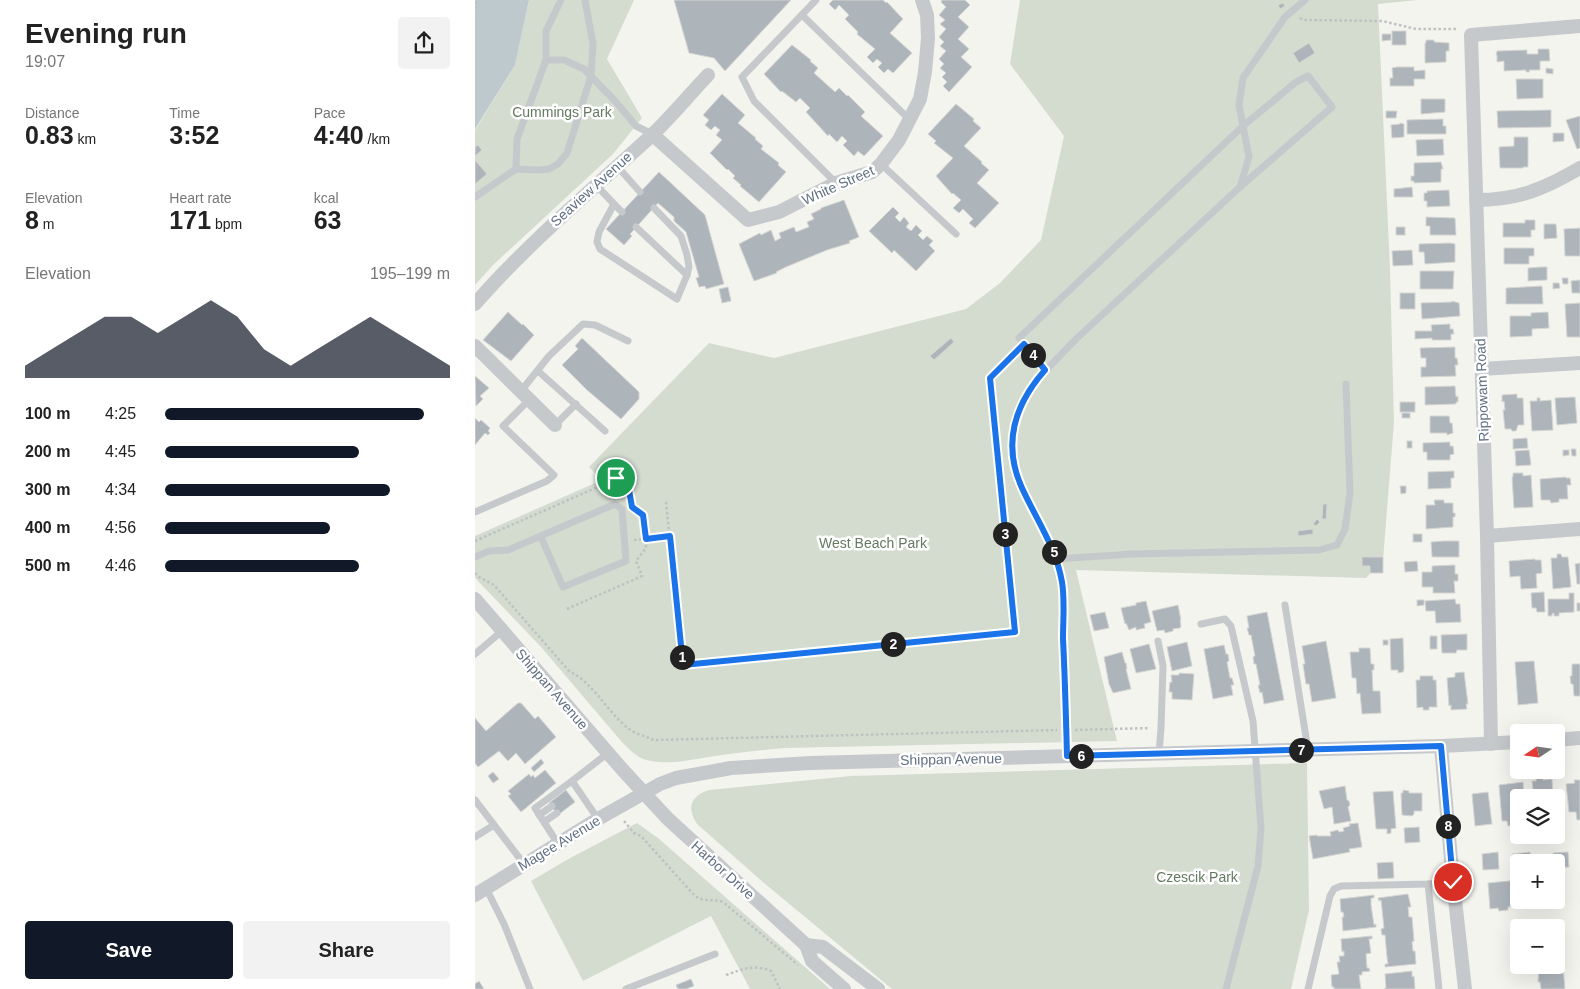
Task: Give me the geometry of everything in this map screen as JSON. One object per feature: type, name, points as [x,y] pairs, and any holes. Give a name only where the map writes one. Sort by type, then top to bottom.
[{"type":"street","name":"White Street","points":[[652,134],[748,220],[779,212],[836,183],[872,172],[881,164],[899,140],[920,99],[928,38],[927,15],[922,0]]},
{"type":"street","points":[[1471,35],[1580,26]]},
{"type":"street","name":"Rippowam Road","points":[[1471,35],[1487,536],[1491,744]]},
{"type":"street","name":"Seaview Avenue","points":[[475,304],[497,278],[536,239],[652,134],[707,75]]},
{"type":"street","points":[[1476,200],[1492,200],[1525,195],[1580,168]]},
{"type":"street","points":[[475,346],[555,425]]},
{"type":"street","points":[[1481,369],[1580,363]]},
{"type":"street","points":[[1487,536],[1580,529]]},
{"type":"street","name":"Shippan Avenue","points":[[475,599],[643,793],[676,778],[740,767],[809,763],[1510,743]]},
{"type":"street","points":[[1565,739],[1580,738]]},
{"type":"street","points":[[1441,746],[1465,989]]},
{"type":"street","name":"Magee Avenue","points":[[481,891],[643,793]]},
{"type":"street","name":"Harbor Drive","points":[[643,793],[667,818],[806,945],[812,961],[844,989]]},
{"type":"street","name":"Harbor Drive","points":[[806,945],[823,947],[877,989]]},
{"type":"lane","points":[[516,170],[517,138],[546,60],[546,31],[561,0]]},
{"type":"lane","points":[[475,197],[516,170],[549,169],[558,164],[567,153],[591,76],[593,44],[585,0]]},
{"type":"lane","points":[[816,0],[742,77],[754,101],[836,183]]},
{"type":"lane","points":[[1240,188],[1249,157],[1239,105],[1243,78],[1285,17],[1305,0]]},
{"type":"lane","points":[[802,15],[910,120]]},
{"type":"lane","points":[[546,60],[564,60],[584,69],[635,126],[652,134]]},
{"type":"lane","points":[[1045,370],[1019,338],[1243,126],[1296,82],[1308,76],[1332,107],[1240,188],[1045,370],[1027,394],[1018,413],[1013,431],[1012,452],[1022,487],[1054,551],[1062,582],[1067,756]]},
{"type":"lane","points":[[881,164],[956,234]]},
{"type":"lane","points":[[617,166],[640,192]]},
{"type":"lane","points":[[597,185],[622,212]]},
{"type":"lane","points":[[614,204],[599,232],[597,242],[600,249],[677,299],[687,275],[688,261],[681,236],[654,208]]},
{"type":"lane","points":[[636,227],[687,275]]},
{"type":"lane","points":[[475,512],[547,482],[554,475],[503,426],[549,356],[583,324],[595,325],[627,341]]},
{"type":"lane","points":[[538,371],[605,432]]},
{"type":"lane","points":[[1056,559],[1133,554],[1319,550],[1337,545],[1345,529],[1350,493],[1346,384]]},
{"type":"lane","points":[[555,425],[576,404]]},
{"type":"lane","points":[[475,557],[489,551],[508,550],[615,504],[622,509],[626,561],[563,587],[541,537]]},
{"type":"lane","points":[[1285,605],[1308,750]]},
{"type":"lane","points":[[1201,624],[1225,619],[1231,626],[1253,721],[1256,751],[1261,828],[1258,866],[1226,989]]},
{"type":"lane","points":[[475,654],[502,631]]},
{"type":"lane","points":[[1158,641],[1163,666],[1159,754]]},
{"type":"lane","points":[[558,844],[535,808],[608,753]]},
{"type":"lane","points":[[572,781],[598,820]]},
{"type":"lane","points":[[569,794],[577,789]]},
{"type":"lane","points":[[574,800],[582,795]]},
{"type":"lane","points":[[475,800],[524,864]]},
{"type":"lane","points":[[539,815],[552,806]]},
{"type":"lane","points":[[544,822],[557,813]]},
{"type":"lane","points":[[475,837],[494,825]]},
{"type":"lane","points":[[1308,989],[1330,896],[1334,889],[1341,886],[1453,882]]},
{"type":"lane","points":[[1428,884],[1439,989]]},
{"type":"lane","points":[[481,891],[504,924],[530,989]]},
{"type":"lane","points":[[627,989],[715,954]]},
{"type":"path","points":[[475,9],[478,0]]},
{"type":"path","points":[[1292,12],[1303,20],[1382,21],[1416,29],[1459,29],[1471,35]]},
{"type":"path","points":[[666,502],[683,665],[1015,632],[990,378],[1024,344]]},
{"type":"path","points":[[475,541],[618,478],[624,488],[629,490],[632,507],[643,515],[646,548],[636,561],[642,576],[567,609]]},
{"type":"path","points":[[625,541],[670,536]]},
{"type":"path","points":[[475,573],[494,585],[569,671],[582,677],[619,720],[631,731],[654,740],[1161,728]]},
{"type":"path","points":[[615,810],[634,833],[641,836],[695,896],[701,900],[715,899],[723,902],[804,970]]},
{"type":"path","points":[[726,975],[752,966],[762,967],[771,971],[780,989]]},
{"type":"green space","name":"Cummings Park","points":[[529,0],[634,0],[607,59],[642,118],[613,154],[493,265],[475,285],[475,130],[515,65]]},
{"type":"green space","name":"West Beach Park","points":[[1020,0],[1418,0],[1378,4],[1390,269],[1394,422],[1383,560],[1366,578],[1076,570],[1117,741],[785,748],[672,762],[654,762],[642,759],[621,741],[541,647],[477,580],[475,577],[475,536],[602,480],[589,467],[709,343],[774,358],[966,309],[1000,283],[1041,240],[1064,136],[1010,64]]},
{"type":"green space","name":"Czescik Park","points":[[1307,763],[1309,910],[1291,989],[892,989],[764,883],[697,824],[691,807],[698,795],[709,790],[851,776]]},
{"type":"green space","points":[[637,823],[658,838],[830,989],[750,989],[711,916],[583,981],[531,881]]},
{"type":"shaded area","points":[[475,0],[529,0],[515,65],[475,129]]},
{"type":"building","points":[[674,0],[791,0],[725,71],[714,58],[689,53]]},
{"type":"building","points":[[833,0],[883,0],[887,2],[903,19],[890,33],[912,53],[893,73],[888,69],[884,73],[878,67],[882,63],[877,59],[873,63],[867,57],[875,49],[857,34],[858,32],[845,19],[849,15],[839,5],[835,10],[829,4]]},
{"type":"building","points":[[942,0],[965,0],[970,5],[958,17],[969,27],[958,39],[969,49],[961,57],[972,67],[949,92],[943,86],[947,82],[942,77],[946,73],[940,68],[944,64],[939,59],[946,51],[940,46],[944,42],[939,37],[946,29],[940,24],[945,20],[939,15],[946,7],[941,2]]},
{"type":"building","points":[[1283,3],[1285,6],[1280,9],[1278,5]]},
{"type":"building","points":[[1392,31],[1406,31],[1406,45],[1392,45]]},
{"type":"building","points":[[1382,34],[1391,34],[1391,40],[1382,41]]},
{"type":"building","points":[[1426,40],[1449,43],[1449,51],[1446,51],[1446,62],[1425,63]]},
{"type":"building","points":[[1309,43],[1315,53],[1299,63],[1293,53]]},
{"type":"building","points":[[792,45],[818,68],[814,73],[835,92],[839,88],[865,112],[861,116],[883,136],[864,156],[858,151],[854,156],[843,145],[847,141],[842,136],[837,142],[829,134],[828,136],[806,112],[810,108],[800,98],[796,102],[781,92],[764,74]]},
{"type":"building","points":[[1538,49],[1549,49],[1550,61],[1540,61],[1540,70],[1529,70],[1530,72],[1526,72],[1526,70],[1504,71],[1504,61],[1497,62],[1497,51],[1527,50],[1527,54],[1538,54]]},
{"type":"building","points":[[1414,67],[1414,71],[1425,70],[1425,79],[1414,79],[1414,86],[1390,86],[1390,78],[1393,78],[1392,68]]},
{"type":"building","points":[[1546,68],[1553,69],[1553,74],[1546,73]]},
{"type":"building","points":[[1516,79],[1543,79],[1543,98],[1517,99]]},
{"type":"building","points":[[722,94],[745,115],[738,123],[756,138],[763,146],[761,149],[779,163],[778,165],[786,172],[759,202],[740,186],[733,178],[735,176],[710,153],[722,140],[716,135],[720,130],[715,126],[711,130],[705,125],[709,120],[703,115]]},
{"type":"building","points":[[1421,99],[1445,99],[1445,112],[1421,114]]},
{"type":"building","points":[[956,104],[974,119],[973,121],[981,128],[964,146],[989,170],[977,183],[999,203],[975,228],[969,223],[973,219],[963,209],[959,213],[953,208],[961,200],[952,194],[936,176],[953,158],[934,143],[936,141],[928,134]]},
{"type":"building","points":[[1551,110],[1551,127],[1498,128],[1497,111]]},
{"type":"building","points":[[1386,111],[1397,111],[1396,118],[1386,118]]},
{"type":"building","points":[[1580,116],[1580,148],[1577,149],[1566,120]]},
{"type":"building","points":[[1443,119],[1443,126],[1446,126],[1446,134],[1407,134],[1407,120]]},
{"type":"building","points":[[1404,124],[1404,137],[1392,138],[1391,125]]},
{"type":"building","points":[[1553,133],[1564,133],[1564,141],[1553,142]]},
{"type":"building","points":[[1514,137],[1528,137],[1528,167],[1500,168],[1499,147],[1514,146]]},
{"type":"building","points":[[1443,139],[1444,155],[1417,156],[1416,140]]},
{"type":"building","points":[[478,145],[482,150],[475,156],[475,147]]},
{"type":"building","points":[[475,160],[487,174],[475,184]]},
{"type":"building","points":[[1441,162],[1443,169],[1441,169],[1441,182],[1414,183],[1414,181],[1411,181],[1411,176],[1414,176],[1414,163]]},
{"type":"building","points":[[659,172],[705,215],[724,284],[706,289],[705,286],[699,287],[696,278],[699,277],[686,232],[674,221],[674,217],[658,203],[630,234],[632,236],[624,245],[606,229]]},
{"type":"building","points":[[1412,187],[1413,197],[1394,197],[1394,189]]},
{"type":"building","points":[[1449,190],[1450,206],[1427,207],[1427,201],[1424,201],[1424,193],[1427,193],[1427,191]]},
{"type":"building","points":[[844,200],[859,237],[849,241],[850,243],[827,250],[786,267],[777,273],[754,281],[739,244],[760,233],[761,235],[771,230],[775,241],[781,238],[779,233],[794,227],[796,232],[809,227],[807,222],[814,219],[811,214],[821,208]]},
{"type":"building","points":[[893,207],[899,213],[895,217],[900,222],[904,217],[909,223],[906,227],[911,231],[916,225],[922,231],[918,235],[923,240],[927,236],[933,241],[929,245],[935,251],[916,271],[894,250],[892,253],[869,231]]},
{"type":"building","points":[[1426,217],[1455,218],[1456,235],[1430,235],[1430,226],[1426,226]]},
{"type":"building","points":[[1525,220],[1535,220],[1535,230],[1531,230],[1531,237],[1503,237],[1503,223],[1525,223]]},
{"type":"building","points":[[1544,224],[1556,224],[1557,238],[1544,239]]},
{"type":"building","points":[[1396,227],[1405,227],[1405,235],[1396,235]]},
{"type":"building","points":[[1580,228],[1580,256],[1565,256],[1564,229]]},
{"type":"building","points":[[1419,244],[1455,244],[1455,262],[1425,264],[1424,252],[1419,252]]},
{"type":"building","points":[[1504,248],[1534,248],[1534,256],[1529,256],[1529,264],[1504,264]]},
{"type":"building","points":[[1412,250],[1413,265],[1393,266],[1392,251]]},
{"type":"building","points":[[1547,267],[1547,280],[1528,281],[1528,268]]},
{"type":"building","points":[[1420,271],[1454,271],[1453,289],[1420,289]]},
{"type":"building","points":[[1562,278],[1568,278],[1568,284],[1563,284]]},
{"type":"building","points":[[1580,280],[1580,293],[1572,293],[1571,281]]},
{"type":"building","points":[[1553,283],[1559,283],[1560,288],[1553,289]]},
{"type":"building","points":[[1542,286],[1543,304],[1506,304],[1506,288]]},
{"type":"building","points":[[728,287],[731,301],[722,303],[719,289]]},
{"type":"building","points":[[1400,293],[1415,293],[1415,309],[1400,309]]},
{"type":"building","points":[[1452,301],[1459,303],[1460,316],[1422,319],[1421,303]]},
{"type":"building","points":[[1580,303],[1580,337],[1567,337],[1565,304]]},
{"type":"building","points":[[508,312],[534,335],[511,361],[483,340]]},
{"type":"building","points":[[1548,312],[1549,328],[1532,329],[1532,336],[1510,337],[1510,316],[1531,316],[1531,313]]},
{"type":"building","points":[[1450,324],[1450,329],[1453,329],[1454,334],[1451,334],[1451,340],[1415,339],[1415,331],[1432,331],[1431,325]]},
{"type":"building","points":[[582,338],[639,392],[639,399],[621,419],[587,390],[562,365],[578,349],[575,346]]},
{"type":"building","points":[[951,338],[954,342],[934,360],[930,356]]},
{"type":"building","points":[[1455,347],[1455,358],[1457,358],[1458,365],[1455,365],[1456,376],[1421,377],[1421,367],[1426,367],[1426,358],[1421,358],[1420,348]]},
{"type":"building","points":[[475,376],[489,388],[480,396],[483,399],[476,406]]},
{"type":"building","points":[[1455,386],[1456,397],[1458,396],[1456,404],[1425,405],[1425,387]]},
{"type":"building","points":[[1517,394],[1517,398],[1523,398],[1524,425],[1518,425],[1516,431],[1512,431],[1511,429],[1505,429],[1503,410],[1505,410],[1502,395]]},
{"type":"building","points":[[1575,397],[1577,423],[1557,425],[1555,398]]},
{"type":"building","points":[[1537,398],[1540,398],[1540,401],[1551,400],[1553,430],[1532,431],[1530,401],[1537,401]]},
{"type":"building","points":[[1400,402],[1415,402],[1415,412],[1400,412]]},
{"type":"building","points":[[1402,413],[1410,413],[1410,418],[1402,418]]},
{"type":"building","points":[[1430,416],[1449,416],[1453,433],[1447,435],[1447,433],[1430,433]]},
{"type":"building","points":[[475,418],[479,422],[481,420],[490,428],[488,431],[490,433],[488,435],[485,433],[475,445]]},
{"type":"building","points":[[1527,438],[1528,448],[1513,449],[1513,439]]},
{"type":"building","points":[[1407,441],[1412,441],[1412,448],[1407,448]]},
{"type":"building","points":[[1450,442],[1450,446],[1453,446],[1454,454],[1450,455],[1450,460],[1427,460],[1427,452],[1423,452],[1423,443]]},
{"type":"building","points":[[1571,449],[1576,449],[1576,456],[1572,456]]},
{"type":"building","points":[[1529,450],[1531,465],[1516,466],[1515,451]]},
{"type":"building","points":[[1563,450],[1569,450],[1569,455],[1563,456]]},
{"type":"building","points":[[1454,471],[1454,478],[1451,478],[1451,488],[1428,489],[1428,472]]},
{"type":"building","points":[[1513,473],[1523,473],[1523,476],[1531,475],[1533,507],[1514,508]]},
{"type":"building","points":[[1570,478],[1571,485],[1567,485],[1568,499],[1559,499],[1559,502],[1551,503],[1550,500],[1541,500],[1540,479]]},
{"type":"building","points":[[1400,486],[1406,486],[1406,493],[1401,494]]},
{"type":"building","points":[[1434,500],[1444,500],[1444,503],[1453,503],[1455,517],[1453,517],[1453,527],[1426,529],[1426,505],[1435,505]]},
{"type":"building","points":[[1323,504],[1327,504],[1326,519],[1322,519]]},
{"type":"building","points":[[1317,519],[1320,522],[1316,526],[1313,524]]},
{"type":"building","points":[[1313,529],[1313,534],[1298,536],[1298,531]]},
{"type":"building","points":[[1413,534],[1422,534],[1422,542],[1413,542]]},
{"type":"building","points":[[1459,541],[1459,557],[1432,557],[1431,542]]},
{"type":"building","points":[[1557,554],[1561,554],[1562,557],[1568,557],[1571,587],[1553,589],[1551,558],[1557,558]]},
{"type":"building","points":[[1362,557],[1383,557],[1383,573],[1370,573],[1370,566],[1362,566]]},
{"type":"building","points":[[1541,560],[1542,573],[1536,574],[1537,588],[1521,589],[1520,576],[1510,577],[1509,561]]},
{"type":"building","points":[[1417,561],[1418,571],[1405,572],[1404,562]]},
{"type":"building","points":[[1580,563],[1580,584],[1577,584],[1575,564]]},
{"type":"building","points":[[1455,565],[1455,574],[1458,574],[1458,581],[1454,581],[1455,593],[1433,593],[1433,587],[1422,587],[1422,572],[1432,572],[1432,566]]},
{"type":"building","points":[[1544,592],[1545,612],[1537,612],[1536,608],[1532,608],[1531,593]]},
{"type":"building","points":[[1569,593],[1574,593],[1574,612],[1559,613],[1559,616],[1554,616],[1554,613],[1552,616],[1548,616],[1548,599],[1569,599]]},
{"type":"building","points":[[1455,599],[1456,604],[1460,604],[1461,622],[1436,623],[1435,611],[1426,611],[1425,601]]},
{"type":"building","points":[[1417,600],[1424,600],[1424,605],[1417,606]]},
{"type":"building","points":[[1146,601],[1151,622],[1144,624],[1145,628],[1136,630],[1136,627],[1129,630],[1125,624],[1121,608]]},
{"type":"building","points":[[1577,603],[1580,603],[1580,611],[1577,611]]},
{"type":"building","points":[[1178,605],[1181,620],[1180,628],[1165,633],[1164,630],[1157,631],[1152,611]]},
{"type":"building","points":[[1105,612],[1109,628],[1094,631],[1090,615]]},
{"type":"building","points":[[1267,612],[1284,700],[1264,704],[1262,692],[1260,693],[1258,685],[1260,685],[1256,664],[1254,664],[1253,657],[1255,656],[1251,635],[1249,635],[1247,628],[1249,628],[1247,616]]},
{"type":"building","points":[[1467,634],[1467,650],[1457,650],[1456,653],[1442,653],[1441,635]]},
{"type":"building","points":[[1430,636],[1437,636],[1437,649],[1430,649]]},
{"type":"building","points":[[1403,638],[1404,669],[1403,672],[1398,673],[1398,670],[1391,670],[1390,639]]},
{"type":"building","points":[[1383,640],[1388,640],[1388,645],[1383,645]]},
{"type":"building","points":[[1326,641],[1336,698],[1312,702],[1309,684],[1306,684],[1302,646]]},
{"type":"building","points":[[1187,642],[1192,666],[1172,671],[1167,647]]},
{"type":"building","points":[[1149,644],[1156,669],[1136,673],[1130,649]]},
{"type":"building","points":[[1224,645],[1226,654],[1228,654],[1229,661],[1227,662],[1230,678],[1232,678],[1234,685],[1231,685],[1233,695],[1213,699],[1204,649]]},
{"type":"building","points":[[1359,648],[1370,648],[1371,664],[1374,664],[1374,670],[1372,670],[1373,691],[1380,691],[1381,713],[1362,714],[1360,693],[1357,694],[1356,678],[1352,678],[1350,652],[1359,652]]},
{"type":"building","points":[[1122,652],[1131,689],[1113,693],[1109,684],[1104,657]]},
{"type":"building","points":[[1534,661],[1538,703],[1518,705],[1515,662]]},
{"type":"building","points":[[1572,664],[1580,664],[1580,696],[1574,696],[1573,684],[1571,684]]},
{"type":"building","points":[[1464,672],[1467,709],[1451,710],[1447,678],[1455,677],[1455,673]]},
{"type":"building","points":[[1179,673],[1194,674],[1192,700],[1172,699],[1172,692],[1169,692],[1170,682],[1172,682],[1171,675],[1179,675]]},
{"type":"building","points":[[1420,676],[1433,676],[1433,680],[1436,680],[1437,707],[1429,707],[1429,710],[1423,710],[1423,707],[1417,708],[1416,680],[1420,680]]},
{"type":"building","points":[[518,703],[521,703],[535,719],[538,716],[556,737],[525,764],[516,753],[508,761],[499,751],[478,767],[475,763],[475,718],[486,731]]},
{"type":"building","points":[[541,759],[544,763],[534,772],[531,768]]},
{"type":"building","points":[[545,770],[556,783],[521,812],[508,796],[511,794],[508,791],[529,774],[535,778]]},
{"type":"building","points":[[493,772],[499,779],[493,783],[488,776]]},
{"type":"building","points":[[1536,779],[1552,779],[1553,789],[1533,789],[1532,781],[1536,781]]},
{"type":"building","points":[[1574,780],[1580,780],[1580,820],[1577,820],[1576,812],[1569,812],[1566,784],[1575,783]]},
{"type":"building","points":[[1523,782],[1523,789],[1510,789],[1510,826],[1508,826],[1507,821],[1502,821],[1499,785]]},
{"type":"building","points":[[1345,786],[1347,800],[1350,805],[1348,807],[1351,821],[1334,824],[1332,807],[1324,809],[1319,791]]},
{"type":"building","points":[[566,790],[575,802],[558,815],[549,803]]},
{"type":"building","points":[[1403,790],[1409,791],[1409,793],[1422,793],[1422,811],[1414,811],[1412,816],[1402,815],[1401,793],[1403,793]]},
{"type":"building","points":[[1393,791],[1396,828],[1391,829],[1391,833],[1387,834],[1387,829],[1376,829],[1373,792]]},
{"type":"building","points":[[1488,792],[1492,824],[1475,826],[1472,794]]},
{"type":"building","points":[[1358,823],[1362,847],[1349,849],[1350,852],[1313,859],[1309,836],[1331,836],[1330,832],[1344,831],[1343,828],[1350,826],[1349,824]]},
{"type":"building","points":[[1419,827],[1420,842],[1405,843],[1404,828]]},
{"type":"building","points":[[1498,852],[1499,869],[1483,870],[1482,854]]},
{"type":"building","points":[[1530,852],[1530,854],[1512,854]]},
{"type":"building","points":[[1568,852],[1569,867],[1565,867],[1565,854],[1553,853]]},
{"type":"building","points":[[1393,862],[1394,878],[1378,879],[1377,863]]},
{"type":"building","points":[[1510,881],[1510,907],[1508,907],[1508,910],[1490,909],[1488,883]]},
{"type":"building","points":[[1408,894],[1411,907],[1408,907],[1409,917],[1412,917],[1414,941],[1412,942],[1416,964],[1385,967],[1385,964],[1388,964],[1385,935],[1382,935],[1381,929],[1384,928],[1381,900],[1379,901],[1378,898]]},
{"type":"building","points":[[1374,895],[1374,898],[1371,898],[1371,905],[1374,925],[1376,924],[1376,927],[1343,931],[1342,917],[1344,917],[1343,912],[1341,912],[1340,899]]},
{"type":"building","points":[[1372,936],[1372,939],[1369,939],[1371,953],[1366,954],[1367,968],[1370,971],[1362,972],[1362,975],[1359,975],[1361,989],[1334,989],[1332,987],[1331,975],[1339,974],[1337,962],[1340,962],[1339,956],[1344,956],[1341,939]]},
{"type":"building","points":[[1412,971],[1415,989],[1384,989],[1386,988],[1385,974]]},
{"type":"building","points":[[1538,974],[1564,974],[1565,989],[1541,989],[1540,982],[1538,982]]},
{"type":"building","points":[[691,979],[694,986],[678,989],[676,985]]},
{"type":"building","points":[[479,981],[484,989],[475,989],[475,984]]},
{"type":"route","points":[[616,478],[620,479],[624,488],[629,490],[632,507],[643,515],[646,539],[670,536],[683,665],[1015,632],[990,378],[1024,344],[1045,370],[1021,404],[1013,431],[1012,452],[1022,487],[1054,551],[1062,582],[1067,756],[1441,746],[1453,882]]}]
